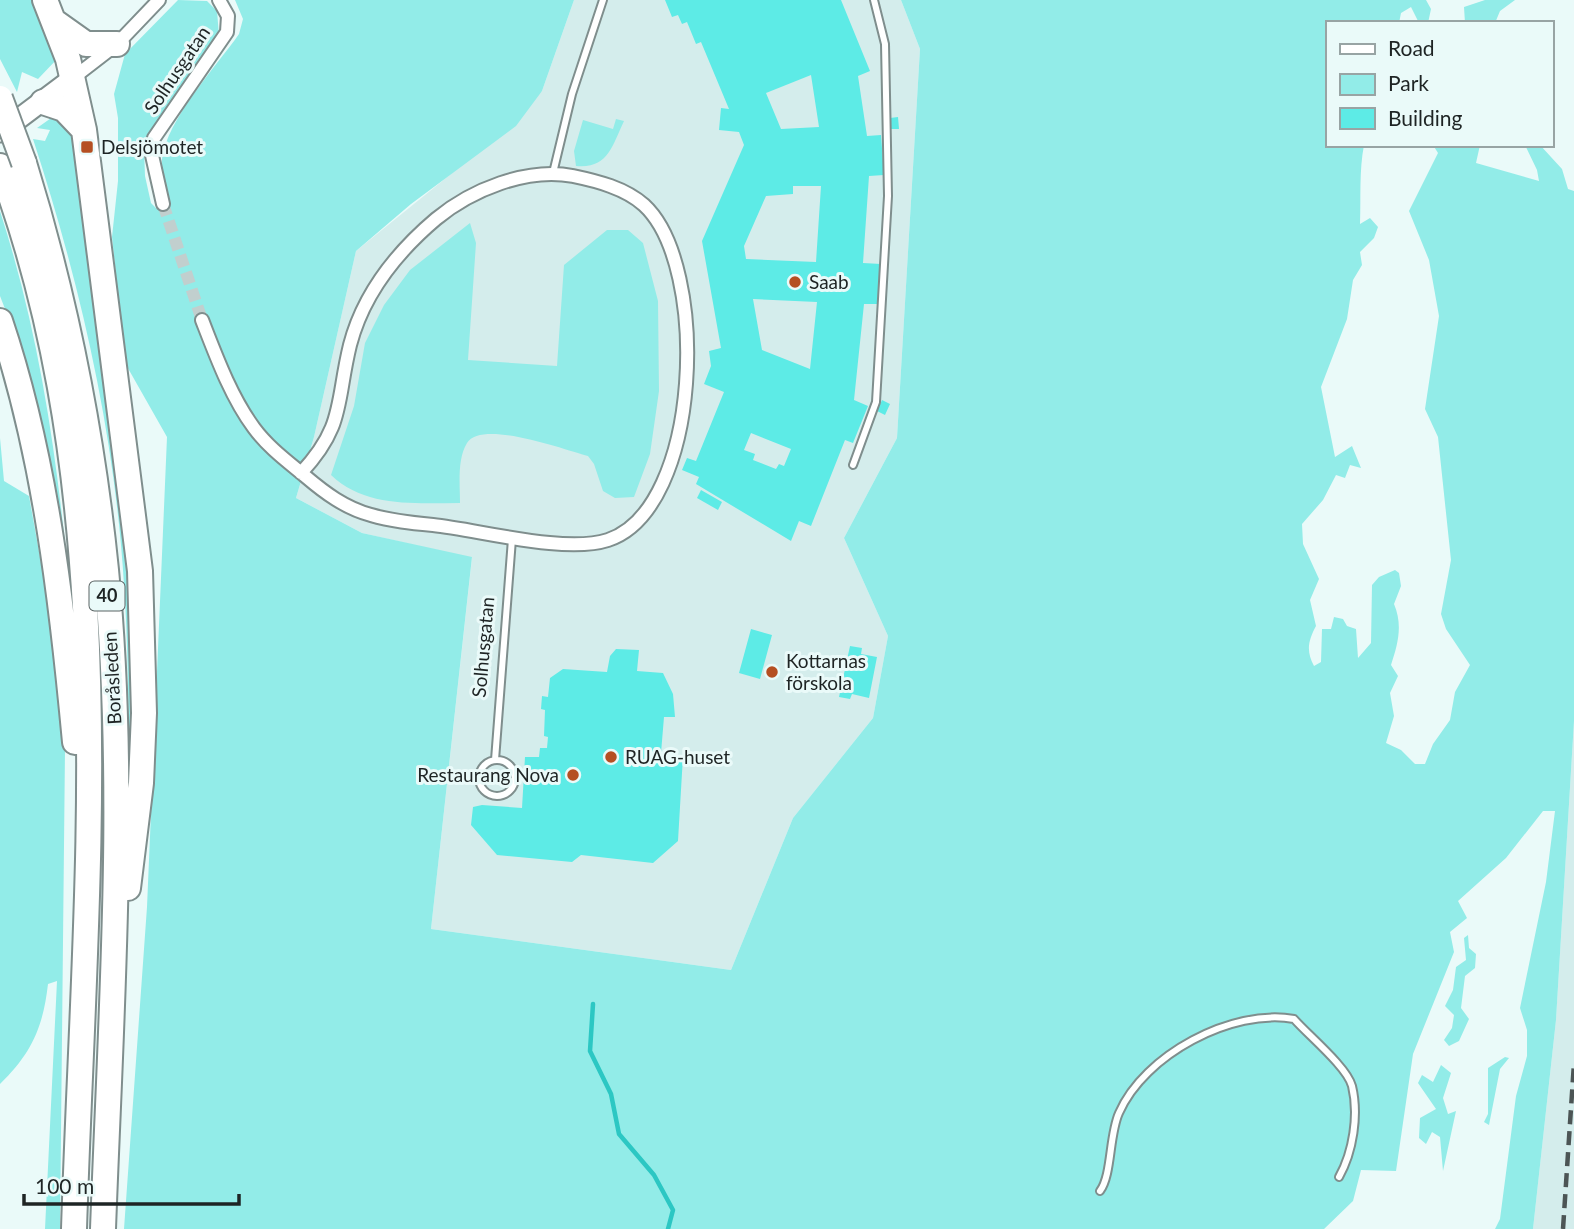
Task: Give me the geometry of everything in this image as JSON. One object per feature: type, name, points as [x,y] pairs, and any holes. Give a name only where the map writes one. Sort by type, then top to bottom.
[{"type":"highway","points":[[50,11],[86,44],[117,44]]},
{"type":"highway","points":[[50,11],[73,78],[84,130],[131,483],[142,627],[141,783],[112,998]]},
{"type":"highway","name":"Boråsleden","points":[[0,98],[9,167],[47,329],[73,477],[88,654],[86,851],[74,1229]]},
{"type":"highway","points":[[43,102],[64,109],[84,130]]},
{"type":"highway","name":"Boråsleden","points":[[9,167],[67,316],[95,476],[106,571],[115,749],[112,998],[103,1229]]},
{"type":"highway","points":[[0,321],[28,422],[47,525],[75,735],[86,851]]},
{"type":"street","points":[[0,133],[117,44],[159,0]]},
{"type":"street","name":"Solhusgatan","points":[[163,204],[151,151],[154,138],[227,32],[229,16],[219,0]]},
{"type":"street","points":[[202,320],[253,428],[301,473],[339,503],[368,515],[512,537],[587,543],[605,541],[635,527],[659,487],[681,433],[688,363],[685,321],[680,278],[659,225],[646,207],[633,196],[600,183],[553,173],[522,178],[472,195],[439,217],[383,274],[351,342],[336,423],[326,444],[301,473]]},
{"type":"lane","points":[[553,173],[572,94],[603,0]]},
{"type":"lane","points":[[853,465],[876,402],[887,209],[885,44],[874,0]]},
{"type":"lane","name":"Solhusgatan","points":[[495,760],[495,729],[512,537]]},
{"type":"lane","name":"Solhusgatan","points":[[495,760],[509,764],[516,776],[512,790],[499,796],[486,793],[479,780],[483,767],[495,760]]},
{"type":"lane","points":[[1100,1191],[1106,1182],[1107,1157],[1119,1113],[1146,1072],[1204,1035],[1232,1022],[1262,1017],[1294,1019],[1352,1085],[1354,1132],[1349,1158],[1339,1177]]},
{"type":"shaded area","points":[[574,0],[901,0],[920,49],[897,438],[844,538],[888,636],[873,718],[793,818],[731,970],[431,929],[472,558],[362,533],[296,498],[314,437],[356,251],[462,165],[542,91]]},
{"type":"shaded area","points":[[1574,721],[1574,1229],[1533,1229],[1556,1020]]},
{"type":"green space","points":[[0,0],[36,0],[58,58],[38,79],[22,72],[17,92],[0,59]]},
{"type":"green space","points":[[178,0],[207,1],[217,11],[219,35],[152,128],[144,148],[145,176],[151,203],[157,209],[167,208],[168,195],[162,171],[166,143],[182,111],[239,34],[243,19],[235,0],[574,0],[542,91],[516,126],[411,204],[356,251],[314,437],[296,498],[362,533],[472,557],[431,929],[731,970],[793,818],[873,718],[888,636],[844,538],[897,438],[920,49],[901,0],[1426,0],[1431,9],[1428,21],[1418,21],[1411,7],[1401,13],[1399,21],[1326,21],[1326,147],[1364,147],[1360,224],[1370,218],[1378,227],[1374,238],[1360,252],[1362,265],[1353,280],[1347,319],[1321,387],[1335,457],[1352,446],[1361,468],[1350,465],[1345,478],[1336,475],[1323,500],[1302,524],[1303,544],[1319,579],[1310,600],[1316,626],[1309,651],[1314,666],[1321,662],[1322,629],[1331,629],[1334,617],[1343,619],[1347,626],[1356,629],[1358,658],[1371,643],[1372,585],[1379,577],[1395,570],[1399,573],[1401,586],[1394,604],[1398,634],[1391,665],[1398,676],[1390,693],[1394,716],[1386,743],[1401,750],[1415,764],[1425,764],[1433,744],[1450,720],[1455,692],[1470,665],[1446,629],[1441,614],[1451,560],[1438,437],[1425,409],[1439,316],[1429,260],[1409,211],[1438,153],[1434,147],[1480,147],[1476,163],[1539,181],[1526,147],[1542,147],[1562,169],[1568,189],[1574,191],[1574,721],[1556,1020],[1533,1229],[1495,1229],[1500,1219],[1516,1096],[1527,1056],[1527,1030],[1520,1008],[1546,882],[1555,811],[1543,811],[1506,858],[1458,901],[1467,918],[1450,932],[1454,952],[1413,1054],[1396,1171],[1361,1170],[1353,1201],[1324,1229],[124,1229],[147,907],[167,437],[125,363],[112,237],[118,181],[118,118],[114,94],[125,54]]},
{"type":"green space","points":[[1485,0],[1515,0],[1500,11],[1496,21],[1465,21],[1464,7]]},
{"type":"green space","points":[[54,116],[75,137],[130,591],[132,749],[129,749],[124,585],[113,472],[104,415],[66,248],[33,139],[45,141],[50,130],[37,128]]},
{"type":"green space","points":[[616,119],[624,121],[608,154],[595,164],[576,166],[574,151],[583,120],[613,129]]},
{"type":"green space","points":[[0,211],[28,312],[48,414],[72,621],[7,314],[0,296]]},
{"type":"green space","points":[[470,223],[476,243],[468,360],[557,366],[564,265],[607,230],[628,230],[643,243],[658,301],[659,391],[650,454],[634,497],[615,498],[603,491],[594,464],[588,456],[506,435],[476,436],[467,443],[460,464],[460,503],[409,503],[375,498],[344,486],[331,475],[354,406],[365,343],[384,305],[410,270]]},
{"type":"green space","points":[[0,438],[4,481],[29,496],[56,646],[65,750],[60,1229],[45,1229],[57,981],[48,984],[43,1013],[28,1050],[0,1084]]},
{"type":"green space","points":[[1468,935],[1469,948],[1476,954],[1475,968],[1465,976],[1461,1008],[1469,1019],[1459,1041],[1449,1046],[1444,1040],[1452,1028],[1454,1015],[1445,1006],[1453,990],[1456,967],[1466,960],[1464,938]]},
{"type":"green space","points":[[1505,1057],[1509,1058],[1500,1069],[1489,1125],[1484,1122],[1488,1114],[1488,1068]]},
{"type":"green space","points":[[1441,1065],[1451,1073],[1443,1098],[1448,1114],[1456,1111],[1443,1171],[1440,1137],[1432,1132],[1426,1144],[1419,1138],[1420,1118],[1436,1109],[1418,1083],[1422,1075],[1433,1082]]},
{"type":"building","name":"Saab","points":[[665,0],[841,0],[870,71],[858,76],[867,136],[881,135],[884,175],[869,176],[863,263],[881,264],[880,304],[864,304],[854,400],[868,406],[853,443],[845,440],[811,526],[799,521],[791,541],[696,484],[699,477],[682,470],[687,458],[696,461],[724,392],[704,384],[711,366],[709,351],[721,348],[702,241],[744,145],[739,132],[719,130],[721,108],[729,109],[701,42],[696,44],[687,22],[682,24],[678,15],[672,17]],"holes":[[[811,75],[819,127],[781,129],[766,93]],[[793,186],[821,186],[816,262],[746,259],[744,246],[766,196],[793,194]],[[753,299],[817,302],[810,369],[762,350]],[[751,433],[791,449],[784,466],[779,464],[776,469],[753,460],[755,454],[744,450]]]},
{"type":"building","points":[[898,117],[899,129],[891,129],[890,118]]},
{"type":"building","points":[[882,400],[890,404],[885,415],[877,411]]},
{"type":"building","points":[[701,490],[722,502],[718,510],[697,498]]},
{"type":"building","points":[[751,629],[772,635],[760,679],[739,673]]},
{"type":"building","points":[[850,646],[862,648],[861,654],[877,657],[869,698],[852,694],[850,699],[839,697]]},
{"type":"building","name":"RUAG-huset","points":[[616,649],[639,650],[637,671],[663,673],[673,694],[675,717],[664,717],[661,753],[683,756],[678,841],[653,863],[581,855],[572,862],[497,855],[471,825],[473,807],[482,805],[522,808],[525,757],[539,757],[540,748],[547,748],[548,737],[544,736],[545,710],[541,709],[542,696],[548,697],[550,678],[563,669],[607,672],[610,656]]},
{"type":"waterway","points":[[593,1004],[590,1051],[611,1094],[619,1134],[654,1175],[673,1210],[668,1229]]},
{"type":"tunnel","points":[[163,204],[202,320]]},
{"type":"railway","points":[[1563,1229],[1574,1063]]},
{"type":"place","name":"Delsjömotet","points":[[87,147]]},
{"type":"place","name":"Saab","points":[[795,282]]},
{"type":"place","name":"Kottarnas förskola","points":[[772,672]]},
{"type":"place","name":"RUAG-huset","points":[[611,757]]},
{"type":"place","name":"Restaurang Nova","points":[[573,775]]}]
